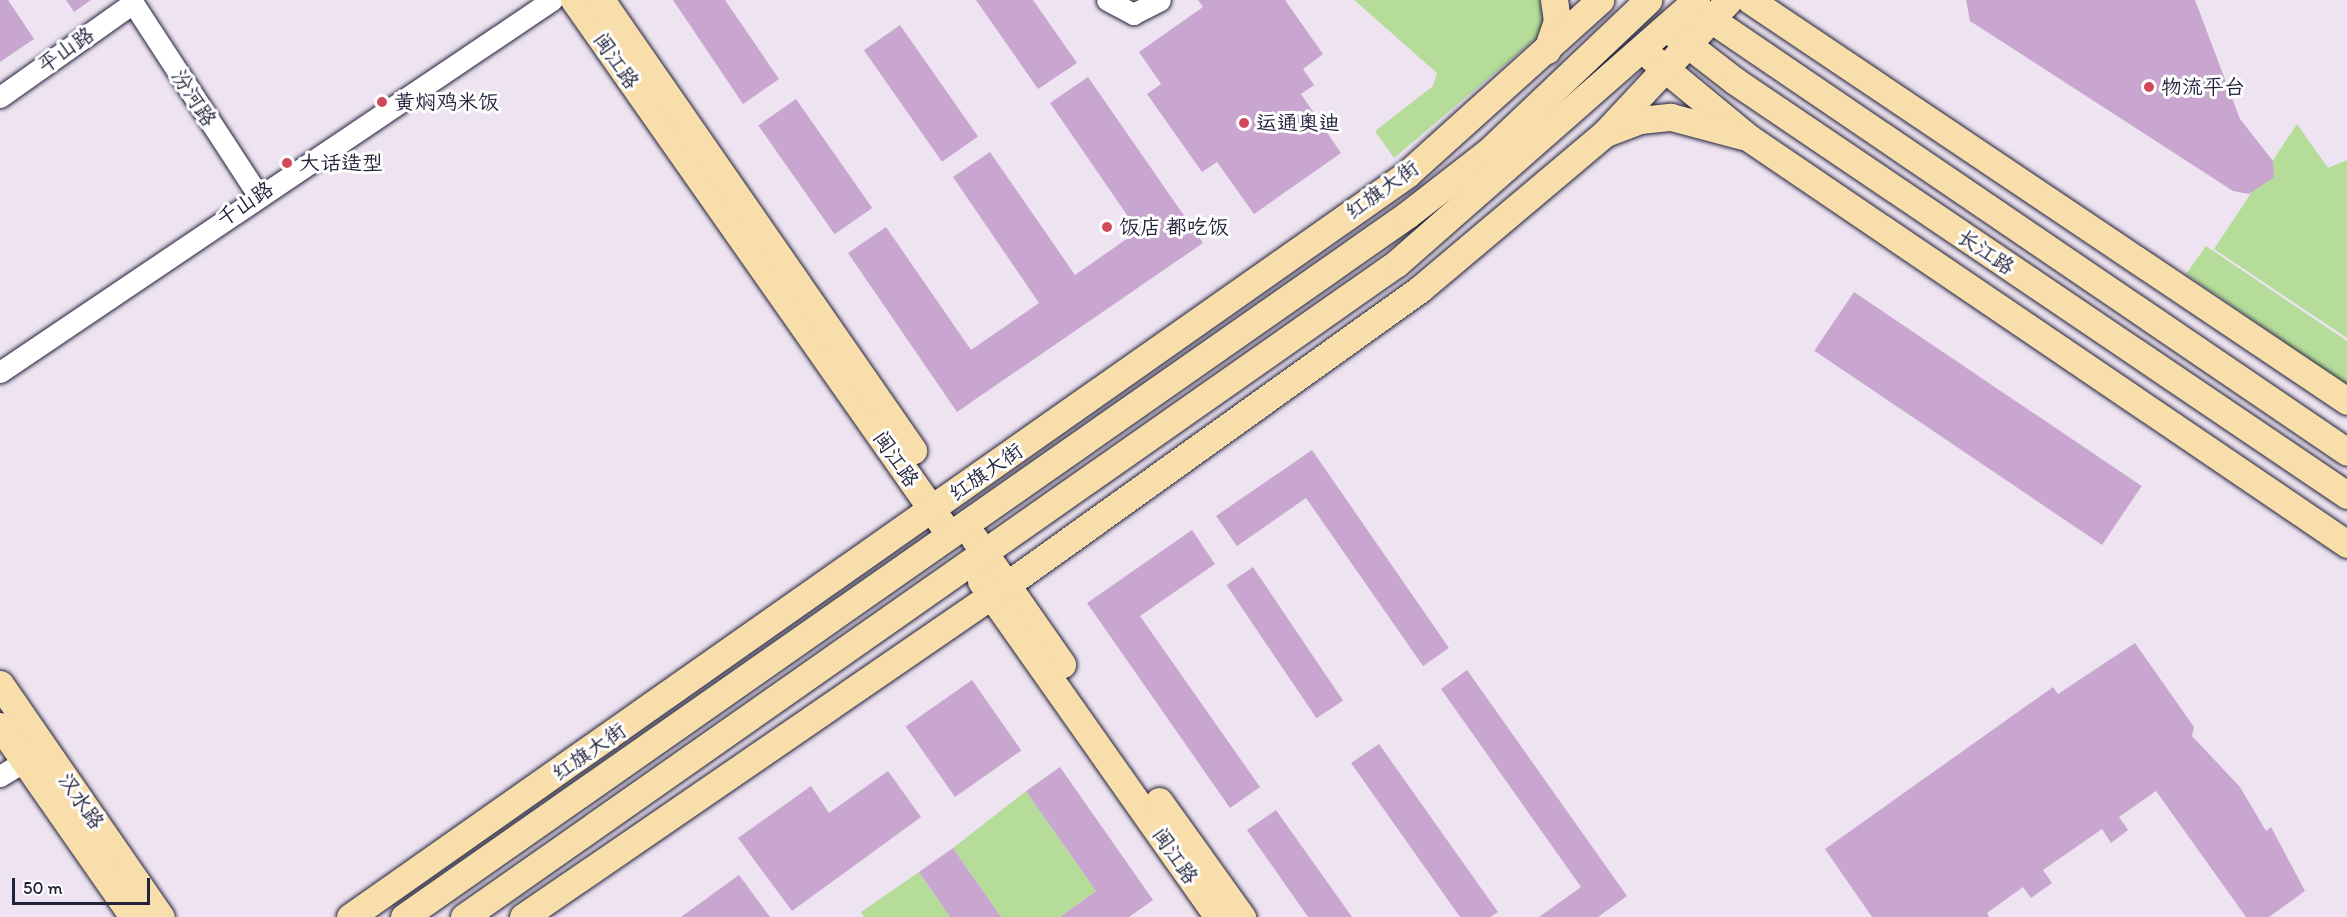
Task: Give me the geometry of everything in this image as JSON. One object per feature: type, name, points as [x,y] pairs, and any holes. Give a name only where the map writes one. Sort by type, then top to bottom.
[{"type":"main road","name":"闽江路","points":[[574,0],[940,505]]},
{"type":"main road","name":"闽江路","points":[[601,0],[959,533],[1224,913]]},
{"type":"main road","points":[[1547,50],[1557,21],[1554,0]]},
{"type":"main road","points":[[524,917],[999,589],[1420,289],[1605,133],[1665,67],[1677,36],[1695,6],[1730,0]]},
{"type":"main road","points":[[1750,0],[2347,401]]},
{"type":"main road","points":[[1784,0],[1800,26],[1829,54]]},
{"type":"main road","name":"红旗大街","points":[[404,917],[959,533],[1407,215],[1488,152],[1615,32],[1640,2]]},
{"type":"main road","name":"长江路","points":[[1640,2],[1677,36],[2347,495]]},
{"type":"main road","name":"红旗大街","points":[[350,917],[940,505],[1407,174],[1547,50],[1588,4]]},
{"type":"main road","points":[[1588,4],[1615,32],[1665,67],[1749,138],[2347,544]]},
{"type":"main road","name":"长江路","points":[[1695,6],[2347,452]]},
{"type":"main road","points":[[464,917],[1397,263],[1643,52],[1677,36]]},
{"type":"main road","points":[[1605,133],[1640,120],[1671,117],[1749,138]]},
{"type":"main road","name":"汉水路","points":[[0,684],[161,917]]},
{"type":"main road","name":"汉水路","points":[[0,726],[133,917]]},
{"type":"street","name":"千山路","points":[[0,372],[258,195],[552,0]]},
{"type":"street","points":[[1107,0],[1133,14],[1160,0]]},
{"type":"street","name":"汾河路","points":[[132,1],[258,195]]},
{"type":"street","name":"平山路","points":[[0,96],[132,1]]},
{"type":"street","points":[[0,776],[25,761]]},
{"type":"green space","points":[[1354,0],[1540,0],[1544,25],[1536,38],[1394,158],[1375,131],[1433,86],[1437,73]]},
{"type":"green space","points":[[2297,124],[2328,168],[2347,160],[2347,338],[2214,249]]},
{"type":"green space","points":[[2206,246],[2347,341],[2347,385],[2186,274]]},
{"type":"green space","points":[[1026,791],[1096,891],[1060,917],[1001,917],[953,848]]},
{"type":"green space","points":[[919,872],[950,917],[864,917],[861,912]]},
{"type":"building","points":[[0,0],[8,0],[34,39],[0,62]]},
{"type":"building","points":[[66,0],[91,0],[74,12]]},
{"type":"building","points":[[673,0],[725,0],[779,79],[743,104]]},
{"type":"building","points":[[976,0],[1033,0],[1077,63],[1038,89]]},
{"type":"building","name":"运通奥迪","points":[[1198,0],[1285,0],[1323,54],[1303,69],[1314,85],[1301,94],[1341,153],[1254,214],[1217,162],[1202,172],[1147,94],[1161,84],[1139,52],[1203,7]]},
{"type":"building","name":"物流平台","points":[[1966,0],[2195,0],[2240,119],[2273,161],[2274,177],[2249,194],[2233,191],[1970,21]]},
{"type":"building","points":[[900,25],[978,136],[942,162],[864,50]]},
{"type":"building","points":[[1088,77],[1203,243],[957,412],[848,253],[886,227],[971,350],[1039,303],[953,177],[990,152],[1075,275],[1138,231],[1050,103]]},
{"type":"building","points":[[796,99],[872,208],[835,234],[758,125]]},
{"type":"building","points":[[1854,292],[2142,486],[2102,545],[1814,351]]},
{"type":"building","points":[[1312,450],[1449,648],[1423,666],[1306,498],[1237,546],[1216,516]]},
{"type":"building","points":[[1192,530],[1215,564],[1140,616],[1260,787],[1230,808],[1087,603]]},
{"type":"building","points":[[1253,567],[1343,700],[1317,718],[1226,585]]},
{"type":"building","points":[[2135,643],[2194,727],[2192,736],[2240,787],[2266,831],[2271,827],[2305,891],[2269,917],[2246,917],[2156,791],[2119,817],[2128,830],[2111,843],[2102,829],[2043,870],[2052,883],[2031,898],[2023,887],[1987,913],[1989,917],[1872,917],[1825,849],[2053,687],[2058,694]]},
{"type":"building","points":[[1467,670],[1627,896],[1598,917],[1539,917],[1581,887],[1441,689]]},
{"type":"building","points":[[972,680],[1021,750],[955,797],[906,726]]},
{"type":"building","points":[[1379,744],[1498,912],[1490,917],[1460,917],[1351,763]]},
{"type":"building","points":[[1060,767],[1153,900],[1129,917],[1060,917],[1096,891],[1026,791]]},
{"type":"building","points":[[888,771],[921,817],[792,911],[738,838],[811,786],[829,813]]},
{"type":"building","points":[[1276,810],[1352,917],[1308,917],[1247,830]]},
{"type":"building","points":[[953,848],[1001,917],[950,917],[919,872]]},
{"type":"building","points":[[739,875],[770,917],[681,917]]},
{"type":"place","name":"物流平台","points":[[2149,87]]},
{"type":"place","name":"黄焖鸡米饭","points":[[382,102]]},
{"type":"place","name":"运通奥迪","points":[[1244,123]]},
{"type":"place","name":"大话造型","points":[[287,163]]},
{"type":"place","name":"饭店 都吃饭","points":[[1107,227]]}]
